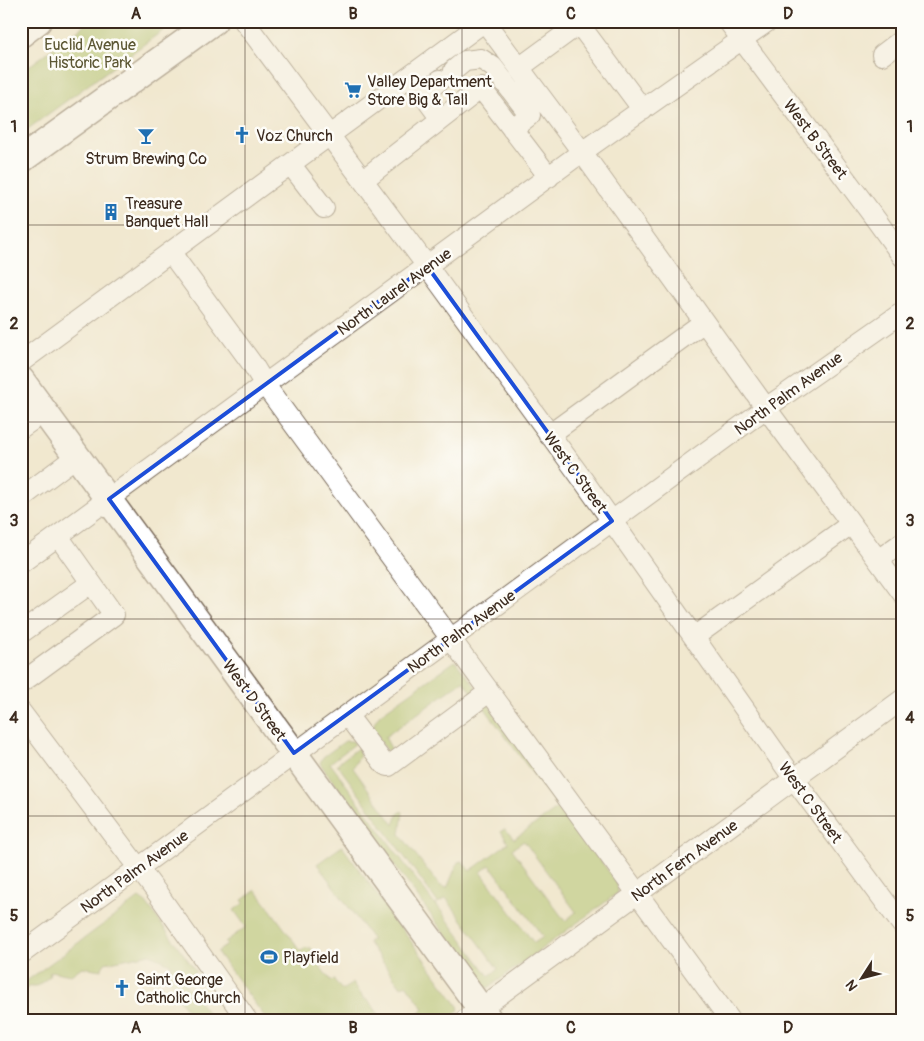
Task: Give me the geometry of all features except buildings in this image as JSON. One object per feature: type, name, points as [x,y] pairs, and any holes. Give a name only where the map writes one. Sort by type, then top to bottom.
[{"type":"main road","points":[[21,34],[38,21]]},
{"type":"main road","points":[[21,160],[214,21]]},
{"type":"main road","name":"West D Street","points":[[21,380],[294,753],[478,1016]]},
{"type":"street","name":"West C Street","points":[[244,21],[427,266],[612,521],[794,779],[903,926]]},
{"type":"street","points":[[21,362],[485,21],[903,594]]},
{"type":"street","name":"West B Street","points":[[728,21],[903,257]]},
{"type":"street","name":"North Laurel Avenue","points":[[21,563],[582,152],[768,21]]},
{"type":"street","points":[[519,68],[579,24],[643,110]]},
{"type":"street","points":[[882,55],[903,39]]},
{"type":"street","points":[[423,94],[465,62],[481,59],[493,68],[530,115],[512,128]]},
{"type":"street","points":[[410,77],[441,119]]},
{"type":"street","points":[[363,180],[481,88],[549,177]]},
{"type":"street","points":[[291,164],[324,208]]},
{"type":"street","points":[[171,252],[265,385],[730,1020]]},
{"type":"street","name":"North Palm Avenue","points":[[21,954],[766,408],[903,312]]},
{"type":"street","points":[[549,435],[704,322]]},
{"type":"street","points":[[21,428],[44,412]]},
{"type":"street","points":[[21,498],[77,456]]},
{"type":"street","points":[[694,636],[852,524]]},
{"type":"street","points":[[21,683],[114,615],[58,536]]},
{"type":"street","points":[[878,560],[903,542]]},
{"type":"street","points":[[21,633],[92,583]]},
{"type":"street","points":[[347,715],[385,765],[389,766],[489,692]]},
{"type":"street","name":"North Fern Avenue","points":[[478,1016],[638,893],[903,699]]},
{"type":"street","points":[[21,712],[138,868],[247,1020]]},
{"type":"highlighted area","points":[[427,266],[612,521],[294,753],[109,499]]},
{"type":"green space","name":"Euclid Avenue Historic Park","points":[[90,21],[176,21],[21,134],[21,72]]},
{"type":"green space","points":[[455,661],[477,688],[473,693],[463,681],[385,737],[392,750],[388,751],[374,734],[373,730],[380,714]]},
{"type":"green space","points":[[487,703],[617,883],[618,893],[488,988],[480,982],[320,763],[323,757],[345,741],[353,741],[355,744],[330,763],[489,976],[498,969],[446,898],[438,903],[337,764],[359,747],[360,755],[353,768],[394,825],[398,814],[402,811],[400,834],[439,885],[447,888],[458,862],[462,861],[470,871],[508,843],[501,831],[505,829],[514,839],[558,808],[483,706]],"holes":[[[524,841],[576,912],[565,921],[512,849]],[[490,865],[543,937],[534,943],[481,872]]]},
{"type":"green space","points":[[342,846],[458,1006],[459,1010],[448,1020],[410,1020],[424,1009],[406,984],[401,987],[368,942],[372,939],[317,864]]},
{"type":"green space","name":"Playfield","points":[[256,890],[301,951],[306,947],[308,949],[310,947],[320,962],[318,964],[331,981],[334,980],[342,990],[353,983],[380,1017],[384,1015],[387,1020],[267,1020],[217,952],[227,945],[225,942],[246,927],[234,910],[244,903],[242,900]]},
{"type":"green space","points":[[139,898],[146,903],[196,971],[183,981],[213,1020],[188,1020],[190,1014],[180,1001],[176,986],[166,979],[172,965],[150,954],[105,963],[101,970],[82,967],[71,975],[50,971],[49,977],[37,986],[30,986],[23,991],[21,1004],[21,985]]},
{"type":"place","name":"Valley Department Store Big & Tall","points":[[353,90]]},
{"type":"place","name":"Voz Church","points":[[242,135]]},
{"type":"place","name":"Strum Brewing Co","points":[[146,136]]},
{"type":"place","name":"Treasure Banquet Hall","points":[[111,212]]},
{"type":"place","name":"Playfield","points":[[269,957]]},
{"type":"place","name":"Saint George Catholic Church","points":[[122,988]]}]
